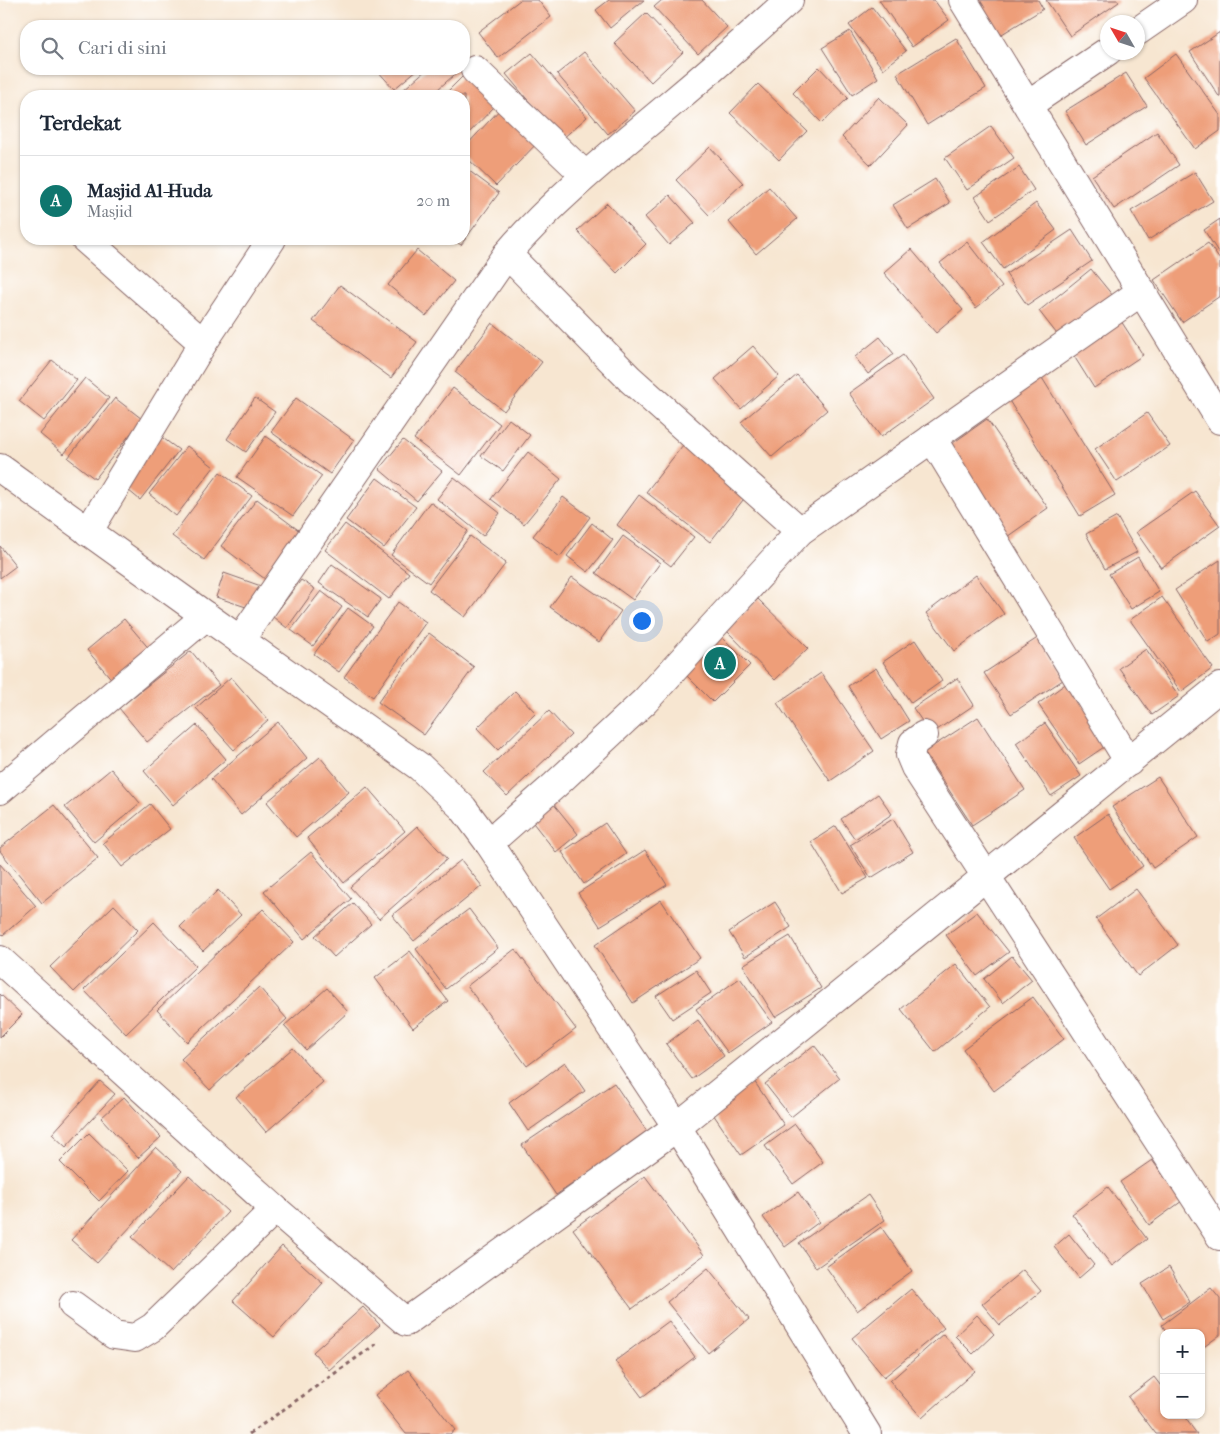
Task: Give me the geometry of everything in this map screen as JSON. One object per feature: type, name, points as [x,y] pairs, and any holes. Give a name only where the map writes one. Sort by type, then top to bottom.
[{"type":"street","points":[[240,640],[507,254],[532,226],[584,176],[724,60],[789,0]]},
{"type":"street","points":[[963,0],[1220,420]]},
{"type":"street","points":[[1145,26],[1183,0]]},
{"type":"street","points":[[1028,105],[1100,56]]},
{"type":"street","points":[[475,70],[584,176]]},
{"type":"street","points":[[92,245],[202,344]]},
{"type":"street","points":[[88,532],[202,344],[268,245]]},
{"type":"street","points":[[507,254],[630,380],[800,531]]},
{"type":"street","points":[[489,843],[555,785],[645,701],[800,531],[1142,291]]},
{"type":"street","points":[[932,438],[1129,762]]},
{"type":"street","points":[[0,468],[420,767],[464,808],[677,1128],[867,1434]]},
{"type":"street","points":[[0,790],[206,616]]},
{"type":"street","points":[[0,960],[275,1209],[406,1322],[677,1128],[1220,687]]},
{"type":"street","points":[[924,735],[913,743],[910,755],[915,768],[1220,1236]]},
{"type":"street","points":[[73,1305],[114,1335],[135,1338],[154,1326],[275,1209]]},
{"type":"path","points":[[249,1434],[406,1322]]},
{"type":"building","points":[[520,0],[538,0],[551,17],[498,58],[478,32]]},
{"type":"building","points":[[609,0],[644,0],[610,28],[596,10]]},
{"type":"building","points":[[662,0],[702,0],[727,27],[698,54],[654,7]]},
{"type":"building","points":[[879,0],[934,0],[949,20],[912,47]]},
{"type":"building","points":[[976,0],[1038,0],[1043,9],[997,37]]},
{"type":"building","points":[[1046,0],[1118,0],[1119,2],[1070,36]]},
{"type":"building","points":[[872,7],[906,51],[883,69],[849,25]]},
{"type":"building","points":[[646,13],[683,52],[651,82],[614,43]]},
{"type":"building","points":[[850,31],[878,78],[852,95],[822,48]]},
{"type":"building","points":[[1220,32],[1220,98],[1190,52]]},
{"type":"building","points":[[956,38],[986,88],[927,125],[897,74]]},
{"type":"building","points":[[584,52],[635,111],[608,134],[557,74]]},
{"type":"building","points":[[532,53],[587,117],[561,140],[506,74]]},
{"type":"building","points":[[1176,54],[1220,115],[1220,131],[1195,149],[1144,78]]},
{"type":"building","points":[[819,67],[848,98],[822,123],[793,93]]},
{"type":"building","points":[[1126,73],[1147,106],[1086,145],[1065,111]]},
{"type":"building","points":[[381,75],[411,75],[394,89]]},
{"type":"building","points":[[420,75],[454,75],[437,90],[403,90]]},
{"type":"building","points":[[466,75],[496,105],[470,132],[470,90],[449,90]]},
{"type":"building","points":[[758,84],[807,131],[779,160],[730,113]]},
{"type":"building","points":[[879,97],[908,125],[871,165],[842,137]]},
{"type":"building","points":[[503,106],[539,141],[496,186],[470,161],[470,142]]},
{"type":"building","points":[[991,126],[1014,158],[967,190],[945,158]]},
{"type":"building","points":[[1157,132],[1179,165],[1114,209],[1092,176]]},
{"type":"building","points":[[710,147],[743,183],[709,215],[676,180]]},
{"type":"building","points":[[1019,167],[1034,190],[990,220],[975,197]]},
{"type":"building","points":[[470,171],[499,193],[470,233]]},
{"type":"building","points":[[1195,172],[1213,201],[1148,240],[1131,211]]},
{"type":"building","points":[[935,179],[950,203],[908,229],[893,205]]},
{"type":"building","points":[[769,187],[797,219],[756,254],[729,222]]},
{"type":"building","points":[[670,195],[695,223],[669,245],[645,217]]},
{"type":"building","points":[[607,203],[646,244],[617,273],[577,231]]},
{"type":"building","points":[[1036,203],[1056,230],[1003,269],[983,242]]},
{"type":"building","points":[[1220,219],[1220,255],[1204,230]]},
{"type":"building","points":[[1072,230],[1092,261],[1027,305],[1006,274]]},
{"type":"building","points":[[967,242],[1002,287],[976,308],[940,263]]},
{"type":"building","points":[[1208,243],[1220,260],[1220,296],[1182,322],[1154,280]]},
{"type":"building","points":[[911,249],[963,310],[936,333],[884,273]]},
{"type":"building","points":[[417,250],[454,281],[426,316],[388,285]]},
{"type":"building","points":[[1091,269],[1113,296],[1060,338],[1039,311]]},
{"type":"building","points":[[340,285],[417,342],[391,378],[313,321]]},
{"type":"building","points":[[1121,321],[1143,355],[1094,388],[1072,353]]},
{"type":"building","points":[[492,323],[542,362],[504,411],[455,372]]},
{"type":"building","points":[[880,337],[894,354],[868,374],[855,357]]},
{"type":"building","points":[[753,346],[779,376],[741,409],[715,379]]},
{"type":"building","points":[[903,355],[934,399],[881,437],[849,393]]},
{"type":"building","points":[[52,360],[77,380],[44,421],[19,401]]},
{"type":"building","points":[[1039,373],[1115,495],[1080,516],[1005,394]]},
{"type":"building","points":[[797,375],[827,410],[772,457],[741,422]]},
{"type":"building","points":[[85,378],[109,398],[64,454],[40,434]]},
{"type":"building","points":[[453,388],[500,424],[461,475],[414,439]]},
{"type":"building","points":[[115,398],[142,419],[95,479],[68,458]]},
{"type":"building","points":[[255,398],[275,412],[246,452],[227,439]]},
{"type":"building","points":[[296,398],[354,440],[330,474],[271,432]]},
{"type":"building","points":[[1147,413],[1170,446],[1117,482],[1095,449]]},
{"type":"building","points":[[509,419],[530,435],[503,471],[481,456]]},
{"type":"building","points":[[987,419],[1048,508],[1004,539],[943,450]]},
{"type":"building","points":[[160,436],[179,450],[140,500],[122,485]]},
{"type":"building","points":[[266,436],[322,476],[293,516],[237,477]]},
{"type":"building","points":[[403,440],[442,471],[417,501],[379,469]]},
{"type":"building","points":[[683,445],[747,495],[710,542],[646,492]]},
{"type":"building","points":[[187,446],[214,467],[176,516],[149,494]]},
{"type":"building","points":[[528,452],[561,479],[524,524],[491,499]]},
{"type":"building","points":[[220,472],[252,496],[204,560],[172,536]]},
{"type":"building","points":[[454,477],[500,513],[483,536],[437,499]]},
{"type":"building","points":[[377,478],[416,507],[384,548],[346,520]]},
{"type":"building","points":[[1195,491],[1220,526],[1161,568],[1136,532]]},
{"type":"building","points":[[639,495],[694,537],[671,566],[617,525]]},
{"type":"building","points":[[563,497],[590,517],[560,557],[533,536]]},
{"type":"building","points":[[257,499],[305,535],[269,582],[221,546]]},
{"type":"building","points":[[430,502],[468,531],[429,583],[391,555]]},
{"type":"building","points":[[1117,517],[1137,552],[1105,569],[1086,534]]},
{"type":"building","points":[[592,523],[613,540],[588,572],[567,556]]},
{"type":"building","points":[[345,524],[409,573],[389,599],[325,550]]},
{"type":"building","points":[[470,536],[506,563],[465,617],[429,590]]},
{"type":"building","points":[[623,536],[660,563],[633,600],[596,573]]},
{"type":"building","points":[[0,546],[16,566],[0,578]]},
{"type":"building","points":[[1138,557],[1159,592],[1131,609],[1109,574]]},
{"type":"building","points":[[1220,560],[1220,634],[1208,642],[1175,590]]},
{"type":"building","points":[[332,564],[381,599],[368,617],[319,583]]},
{"type":"building","points":[[224,573],[261,586],[252,609],[216,597]]},
{"type":"building","points":[[976,575],[1004,614],[954,651],[926,613]]},
{"type":"building","points":[[572,577],[621,611],[599,642],[550,607]]},
{"type":"building","points":[[301,580],[315,589],[287,628],[273,617]]},
{"type":"building","points":[[321,591],[342,607],[313,646],[291,630]]},
{"type":"building","points":[[1162,597],[1213,668],[1181,692],[1130,620]]},
{"type":"building","points":[[758,599],[808,648],[775,680],[726,630]]},
{"type":"building","points":[[398,602],[426,622],[373,697],[344,677]]},
{"type":"building","points":[[348,608],[373,626],[339,672],[314,654]]},
{"type":"building","points":[[124,619],[151,651],[114,682],[87,650]]},
{"type":"building","points":[[715,630],[750,665],[713,702],[678,667]]},
{"type":"building","points":[[429,633],[474,667],[424,735],[378,702]]},
{"type":"building","points":[[1039,637],[1066,678],[1011,714],[984,673]]},
{"type":"building","points":[[915,640],[942,681],[911,703],[883,662]]},
{"type":"building","points":[[1146,649],[1179,696],[1152,715],[1119,668]]},
{"type":"building","points":[[191,651],[219,685],[147,742],[119,708]]},
{"type":"building","points":[[876,668],[909,721],[881,739],[848,686]]},
{"type":"building","points":[[821,673],[874,751],[830,781],[777,703]]},
{"type":"building","points":[[231,677],[268,720],[234,750],[196,708]]},
{"type":"building","points":[[957,678],[974,705],[931,734],[913,708]]},
{"type":"building","points":[[1068,682],[1110,743],[1079,764],[1038,704]]},
{"type":"building","points":[[515,691],[536,713],[498,750],[477,728]]},
{"type":"building","points":[[549,711],[571,735],[507,796],[484,772]]},
{"type":"building","points":[[978,717],[1025,790],[972,825],[924,752]]},
{"type":"building","points":[[278,722],[307,758],[241,815],[211,779]]},
{"type":"building","points":[[1045,723],[1081,776],[1051,796],[1016,743]]},
{"type":"building","points":[[197,725],[226,759],[173,805],[144,771]]},
{"type":"building","points":[[320,757],[349,792],[296,837],[267,802]]},
{"type":"building","points":[[111,769],[140,803],[94,842],[65,807]]},
{"type":"building","points":[[1158,777],[1198,837],[1153,868],[1112,807]]},
{"type":"building","points":[[367,787],[405,831],[344,883],[307,838]]},
{"type":"building","points":[[878,794],[892,814],[855,839],[841,819]]},
{"type":"building","points":[[548,797],[578,834],[556,852],[526,814]]},
{"type":"building","points":[[150,804],[170,829],[122,867],[103,843]]},
{"type":"building","points":[[54,805],[98,858],[42,903],[0,851],[0,848]]},
{"type":"building","points":[[1108,814],[1143,866],[1109,889],[1074,838]]},
{"type":"building","points":[[893,819],[913,852],[871,878],[850,845]]},
{"type":"building","points":[[605,823],[626,854],[584,884],[562,852]]},
{"type":"building","points":[[417,826],[447,859],[379,919],[350,887]]},
{"type":"building","points":[[836,826],[868,878],[842,893],[811,842]]},
{"type":"building","points":[[645,850],[667,885],[600,926],[578,893]]},
{"type":"building","points":[[311,852],[351,899],[304,939],[264,891]]},
{"type":"building","points":[[461,860],[482,886],[414,941],[392,915]]},
{"type":"building","points":[[0,864],[36,906],[3,935],[0,932]]},
{"type":"building","points":[[1136,889],[1178,945],[1138,976],[1096,919]]},
{"type":"building","points":[[218,890],[241,915],[203,951],[180,927]]},
{"type":"building","points":[[661,900],[700,958],[633,1003],[595,945]]},
{"type":"building","points":[[775,902],[791,927],[745,957],[729,932]]},
{"type":"building","points":[[353,903],[371,924],[334,957],[315,936]]},
{"type":"building","points":[[114,905],[138,930],[74,992],[50,967]]},
{"type":"building","points":[[263,909],[294,942],[187,1042],[157,1010]]},
{"type":"building","points":[[469,909],[498,948],[446,989],[416,949]]},
{"type":"building","points":[[977,912],[1009,952],[977,976],[946,935]]},
{"type":"building","points":[[154,922],[196,966],[126,1034],[84,990]]},
{"type":"building","points":[[790,936],[821,988],[775,1017],[743,965]]},
{"type":"building","points":[[515,949],[576,1029],[527,1066],[467,986]]},
{"type":"building","points":[[410,951],[448,1001],[413,1028],[375,978]]},
{"type":"building","points":[[1012,956],[1032,980],[1003,1003],[984,979]]},
{"type":"building","points":[[956,964],[990,1007],[935,1052],[901,1009]]},
{"type":"building","points":[[696,970],[711,993],[672,1019],[656,996]]},
{"type":"building","points":[[740,978],[772,1022],[728,1053],[696,1009]]},
{"type":"building","points":[[259,987],[287,1019],[210,1090],[181,1059]]},
{"type":"building","points":[[327,988],[348,1012],[306,1050],[284,1026]]},
{"type":"building","points":[[0,994],[22,1015],[0,1037]]},
{"type":"building","points":[[1033,997],[1064,1039],[994,1091],[963,1049]]},
{"type":"building","points":[[698,1020],[724,1056],[692,1079],[666,1044]]},
{"type":"building","points":[[814,1045],[840,1078],[791,1117],[765,1084]]},
{"type":"building","points":[[293,1048],[323,1082],[266,1132],[236,1097]]},
{"type":"building","points":[[565,1062],[585,1091],[528,1131],[509,1103]]},
{"type":"building","points":[[100,1081],[115,1094],[66,1147],[52,1134]]},
{"type":"building","points":[[754,1081],[784,1125],[741,1155],[711,1111]]},
{"type":"building","points":[[614,1083],[648,1133],[556,1195],[522,1145]]},
{"type":"building","points":[[124,1097],[161,1137],[138,1158],[101,1118]]},
{"type":"building","points":[[795,1124],[823,1162],[793,1184],[765,1146]]},
{"type":"building","points":[[89,1133],[128,1171],[99,1201],[60,1162]]},
{"type":"building","points":[[156,1147],[182,1171],[97,1263],[71,1240]]},
{"type":"building","points":[[1152,1160],[1182,1201],[1149,1225],[1120,1182]]},
{"type":"building","points":[[189,1176],[228,1212],[171,1273],[132,1237]]},
{"type":"building","points":[[645,1176],[704,1255],[632,1309],[573,1229]]},
{"type":"building","points":[[1108,1187],[1147,1239],[1112,1266],[1072,1214]]},
{"type":"building","points":[[798,1192],[819,1222],[785,1247],[763,1217]]},
{"type":"building","points":[[868,1195],[885,1220],[816,1268],[799,1243]]},
{"type":"building","points":[[881,1227],[912,1271],[857,1311],[826,1267]]},
{"type":"building","points":[[1069,1234],[1094,1265],[1079,1278],[1054,1247]]},
{"type":"building","points":[[282,1246],[323,1283],[274,1337],[233,1301]]},
{"type":"building","points":[[1169,1267],[1190,1302],[1163,1319],[1142,1284]]},
{"type":"building","points":[[708,1268],[749,1319],[708,1353],[667,1302]]},
{"type":"building","points":[[1023,1270],[1041,1291],[1000,1325],[982,1304]]},
{"type":"building","points":[[1211,1288],[1220,1299],[1220,1335],[1205,1346],[1205,1329],[1164,1329],[1162,1325]]},
{"type":"building","points":[[911,1289],[944,1328],[884,1377],[852,1338]]},
{"type":"building","points":[[363,1307],[380,1325],[329,1370],[313,1352]]},
{"type":"building","points":[[977,1315],[994,1334],[973,1354],[955,1336]]},
{"type":"building","points":[[669,1321],[695,1357],[642,1397],[615,1361]]},
{"type":"building","points":[[943,1334],[975,1371],[922,1418],[890,1381]]},
{"type":"building","points":[[408,1370],[455,1430],[450,1434],[406,1434],[375,1395]]},
{"type":"building","points":[[1154,1377],[1160,1385],[1160,1419],[1186,1419],[1197,1434],[1156,1434],[1128,1397]]},
{"type":"place","name":"Masjid Al-Huda","points":[[720,663]]}]
